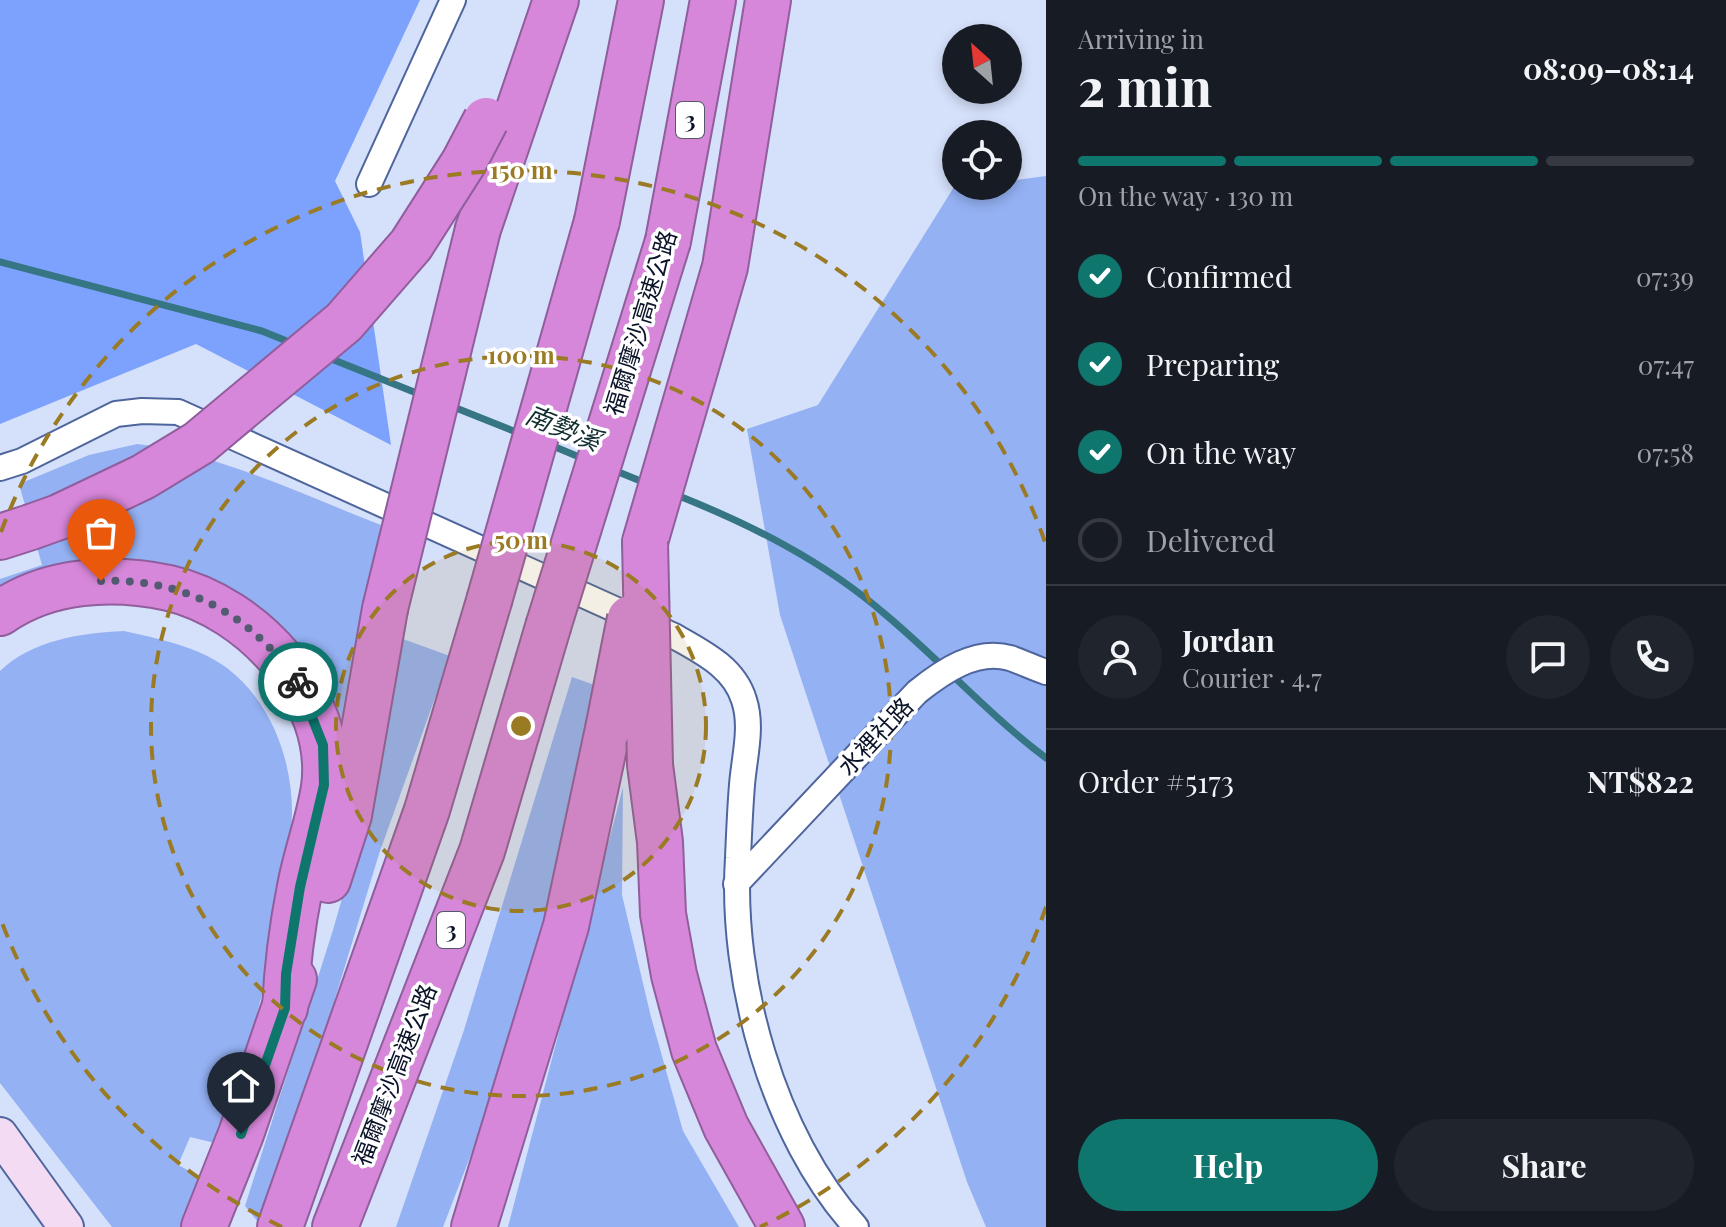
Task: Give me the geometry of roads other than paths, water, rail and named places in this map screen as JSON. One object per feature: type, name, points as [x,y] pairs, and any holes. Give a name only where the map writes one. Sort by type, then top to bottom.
[{"type":"highway","points":[[15,532],[59,517],[143,477],[199,443],[344,322],[411,245],[464,162],[511,70],[541,0]]},
{"type":"highway","points":[[204,1227],[241,1134],[349,815],[385,609],[478,229],[556,0]]},
{"type":"highway","points":[[287,1209],[427,810],[489,601],[597,221],[641,0]]},
{"type":"highway","name":"福爾摩沙高速公路","points":[[335,1227],[482,851],[668,241],[713,0]]},
{"type":"highway","points":[[474,1227],[566,926],[645,542],[725,267],[768,0]]},
{"type":"highway","points":[[645,542],[650,765],[660,842],[663,914],[674,975],[694,1050],[726,1127],[782,1227]]},
{"type":"highway","points":[[0,613],[50,589],[83,582],[118,581],[182,591],[215,604],[246,624],[275,650],[298,681],[323,745],[324,785],[300,887],[286,974],[285,1008]]},
{"type":"main road","points":[[0,1135],[66,1227]]},
{"type":"street","points":[[369,184],[453,0]]},
{"type":"street","points":[[0,468],[22,461],[116,414],[178,412],[674,636],[731,674],[745,701],[748,730],[736,884],[744,970],[757,1041],[785,1114],[816,1172],[856,1227]]},
{"type":"street","name":"水裡社路","points":[[736,884],[917,692],[946,670],[976,659],[1007,657],[1046,672]]},
{"type":"waterway","name":"南勢溪","points":[[0,262],[262,331],[294,344]]},
{"type":"waterway","name":"南勢溪","points":[[324,356],[424,396]]},
{"type":"waterway","name":"南勢溪","points":[[451,406],[521,434]]},
{"type":"waterway","name":"南勢溪","points":[[548,444],[584,459]]},
{"type":"waterway","name":"南勢溪","points":[[611,469],[648,484]]},
{"type":"waterway","name":"南勢溪","points":[[674,494],[758,531],[837,578],[886,615],[1046,758]]}]
